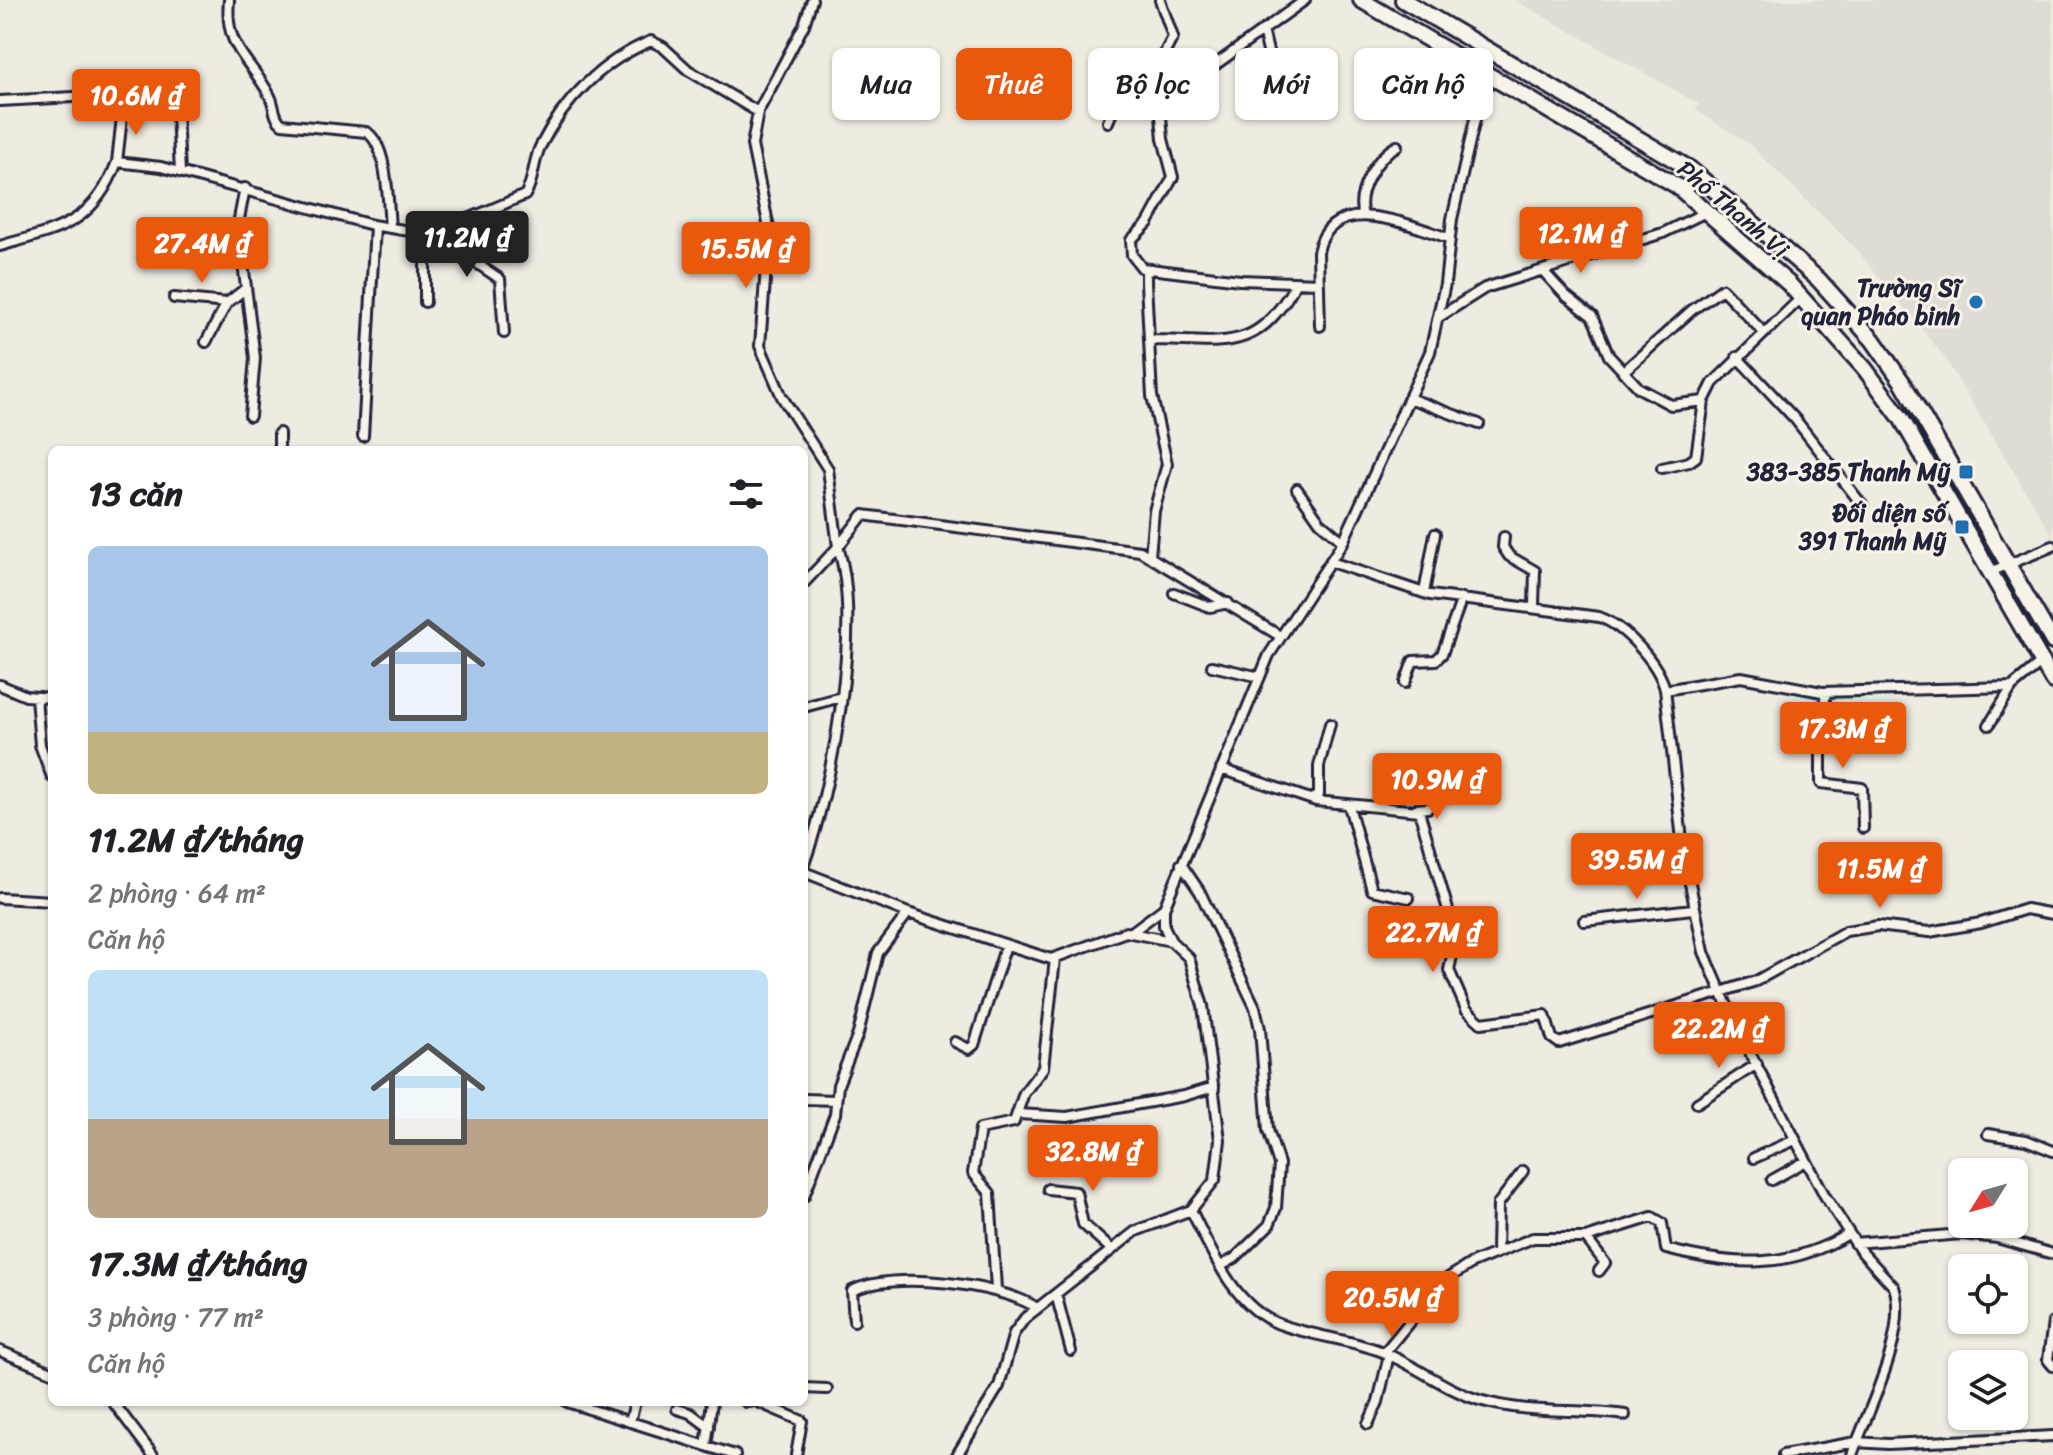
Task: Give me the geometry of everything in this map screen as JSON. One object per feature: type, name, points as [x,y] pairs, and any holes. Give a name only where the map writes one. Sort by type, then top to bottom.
[{"type":"main road","name":"Phố Thanh Vị","points":[[1361,0],[1439,48]]},
{"type":"main road","name":"Phố Thanh Vị","points":[[1403,0],[1575,105],[1690,169],[1818,279],[1873,340],[1903,383],[2053,642]]},
{"type":"main road","name":"Phố Thanh Vị","points":[[1493,81],[1677,186],[1709,211],[1802,297],[1865,369],[1901,418],[2053,681]]},
{"type":"street","points":[[229,0],[228,22],[232,41],[269,95],[277,121],[366,132],[373,136],[385,172],[390,228]]},
{"type":"street","points":[[808,851],[827,790],[841,697],[847,597],[828,469],[782,397],[760,346],[769,228],[752,145],[758,112],[804,25],[812,0]]},
{"type":"street","points":[[1160,0],[1173,37],[1167,48]]},
{"type":"street","points":[[1219,62],[1305,0]]},
{"type":"street","points":[[1263,30],[1267,48]]},
{"type":"street","points":[[117,162],[180,172],[245,188],[375,226],[416,232],[440,231],[525,195],[539,150],[589,79],[628,51],[651,41],[663,47],[688,70],[758,112]]},
{"type":"street","points":[[0,101],[110,95],[119,100],[123,108],[117,162],[102,191],[75,223],[0,246]]},
{"type":"street","points":[[123,108],[177,113],[180,172]]},
{"type":"street","points":[[1161,120],[1173,177],[1148,223],[1131,240],[1130,249],[1135,262],[1152,269],[1319,283]]},
{"type":"street","points":[[957,1455],[999,1386],[1014,1333],[1037,1308],[1143,1227],[1191,1210],[1209,1190],[1218,1166],[1220,1140],[1203,1006],[1192,965],[1171,941],[1164,926],[1164,908],[1260,677],[1280,636],[1343,542],[1430,352],[1439,317],[1448,238],[1475,120]]},
{"type":"street","points":[[1363,215],[1360,207],[1376,166],[1385,152],[1397,146]]},
{"type":"street","points":[[245,188],[238,221],[255,358],[250,416]]},
{"type":"street","points":[[1439,317],[1485,288],[1663,233],[1709,211]]},
{"type":"street","points":[[1320,326],[1320,241],[1353,214],[1409,224],[1448,238]]},
{"type":"street","points":[[470,218],[473,263],[500,279],[504,333]]},
{"type":"street","points":[[363,436],[375,226]]},
{"type":"street","points":[[416,232],[425,261],[425,302]]},
{"type":"street","points":[[1150,556],[1154,511],[1167,464],[1152,396],[1146,273],[1152,269]]},
{"type":"street","points":[[1543,271],[1565,295],[1592,316],[1609,356],[1639,388],[1671,405],[1704,401]]},
{"type":"street","points":[[1149,340],[1232,340],[1255,335],[1281,308],[1296,283]]},
{"type":"street","points":[[206,342],[227,303],[245,289]]},
{"type":"street","points":[[1623,372],[1692,310],[1722,289],[1764,333]]},
{"type":"street","points":[[1662,468],[1689,462],[1696,457],[1704,401],[1713,383],[1802,297]]},
{"type":"street","points":[[174,298],[227,303]]},
{"type":"street","points":[[1737,357],[1795,419],[1863,506]]},
{"type":"street","points":[[1409,398],[1479,424]]},
{"type":"street","points":[[279,433],[279,446]]},
{"type":"street","points":[[1297,489],[1320,522],[1343,542]]},
{"type":"street","points":[[808,579],[865,514],[1113,547],[1150,556],[1280,636]]},
{"type":"street","points":[[1424,593],[1435,534]]},
{"type":"street","points":[[1504,537],[1503,547],[1509,556],[1535,571],[1534,606]]},
{"type":"street","points":[[1990,572],[2053,546]]},
{"type":"street","points":[[1331,562],[1424,593],[1534,606],[1609,620],[1656,670],[1665,690],[1693,909],[1704,952],[1721,993],[1806,1161],[1854,1243],[1894,1287],[1900,1307],[1895,1334],[1852,1455]]},
{"type":"street","points":[[1174,593],[1210,607],[1228,603]]},
{"type":"street","points":[[1405,683],[1413,661],[1436,660],[1442,654],[1462,598]]},
{"type":"street","points":[[1989,725],[2012,687],[2042,662]]},
{"type":"street","points":[[1212,666],[1260,677]]},
{"type":"street","points":[[1665,690],[1747,677],[1826,692],[2012,687]]},
{"type":"street","points":[[0,685],[48,698]]},
{"type":"street","points":[[1826,692],[1821,729],[1821,783],[1862,788],[1863,828]]},
{"type":"street","points":[[36,697],[40,745],[48,766]]},
{"type":"street","points":[[808,706],[841,697]]},
{"type":"street","points":[[1310,800],[1319,795],[1319,766],[1330,724]]},
{"type":"street","points":[[1221,769],[1310,800],[1349,806],[1428,808],[1444,795]]},
{"type":"street","points":[[1349,806],[1372,890],[1409,898]]},
{"type":"street","points":[[1415,809],[1422,820],[1456,937],[1449,970],[1472,1018],[1493,1023],[1545,1015],[1554,1041],[1565,1043],[1629,1019],[1721,993],[1778,972],[1846,931],[1878,926],[1929,932],[1981,923],[2026,909],[2053,914]]},
{"type":"street","points":[[1181,864],[1212,915],[1255,1007],[1260,1029],[1268,1130],[1279,1164],[1276,1208],[1269,1225],[1246,1249],[1221,1266]]},
{"type":"street","points":[[808,874],[908,913],[1055,959],[1132,932],[1164,908]]},
{"type":"street","points":[[0,898],[48,901]]},
{"type":"street","points":[[1584,921],[1693,909]]},
{"type":"street","points":[[808,1185],[835,1114],[835,1100],[858,1034],[878,953],[908,913]]},
{"type":"street","points":[[1132,932],[1171,941]]},
{"type":"street","points":[[955,1042],[969,1049],[974,1045],[1006,945]]},
{"type":"street","points":[[996,1289],[990,1193],[973,1173],[972,1158],[980,1129],[1010,1124],[1019,1114],[1024,1093],[1043,1068],[1055,959]]},
{"type":"street","points":[[1697,1103],[1757,1064]]},
{"type":"street","points":[[1019,1114],[1067,1117],[1176,1098],[1214,1087]]},
{"type":"street","points":[[808,1099],[835,1100]]},
{"type":"street","points":[[1988,1134],[2026,1140],[2053,1151]]},
{"type":"street","points":[[1754,1158],[1795,1140]]},
{"type":"street","points":[[1772,1180],[1806,1161]]},
{"type":"street","points":[[1497,1252],[1498,1204],[1523,1171]]},
{"type":"street","points":[[1048,1189],[1076,1192],[1083,1224],[1112,1250]]},
{"type":"street","points":[[1191,1210],[1221,1266],[1255,1309],[1276,1323],[1387,1354],[1486,1401],[1540,1413],[1595,1411],[1625,1415]]},
{"type":"street","points":[[1368,1424],[1378,1402],[1387,1354],[1442,1282],[1497,1252],[1541,1236],[1586,1238],[1652,1217],[1661,1221],[1666,1249],[1708,1260],[1792,1260],[1812,1254],[1848,1234]]},
{"type":"street","points":[[1854,1243],[1962,1234],[1997,1238],[2053,1254]]},
{"type":"street","points":[[1586,1238],[1605,1263],[1599,1271]]},
{"type":"street","points":[[854,1321],[851,1295],[857,1288],[911,1282],[996,1289],[1037,1308]]},
{"type":"street","points":[[1056,1294],[1071,1351]]},
{"type":"street","points":[[2053,1322],[2048,1360],[2053,1366]]},
{"type":"street","points":[[0,1351],[48,1370]]},
{"type":"street","points":[[808,1388],[827,1389]]},
{"type":"street","points":[[116,1406],[153,1455]]},
{"type":"street","points":[[580,1406],[735,1455]]},
{"type":"street","points":[[630,1422],[634,1406]]},
{"type":"street","points":[[706,1446],[712,1406]]},
{"type":"street","points":[[782,1406],[802,1421],[796,1455]]},
{"type":"street","points":[[677,1409],[690,1413],[709,1427]]},
{"type":"street","points":[[1783,1455],[1856,1442],[1888,1444],[2052,1436],[2053,1426]]},
{"type":"shaded area","name":"Trường Sĩ quan Pháo binh","points":[[1515,0],[2053,0],[2053,542],[2050,543],[2051,533],[1943,355],[1856,249],[1749,144],[1696,110],[1699,104]]},
{"type":"place","name":"Trường Sĩ quan Pháo binh","points":[[1976,302]]},
{"type":"place","name":"383-385 Thanh Mỹ","points":[[1966,472]]},
{"type":"place","name":"Đối diện số 391 Thanh Mỹ","points":[[1962,527]]}]
